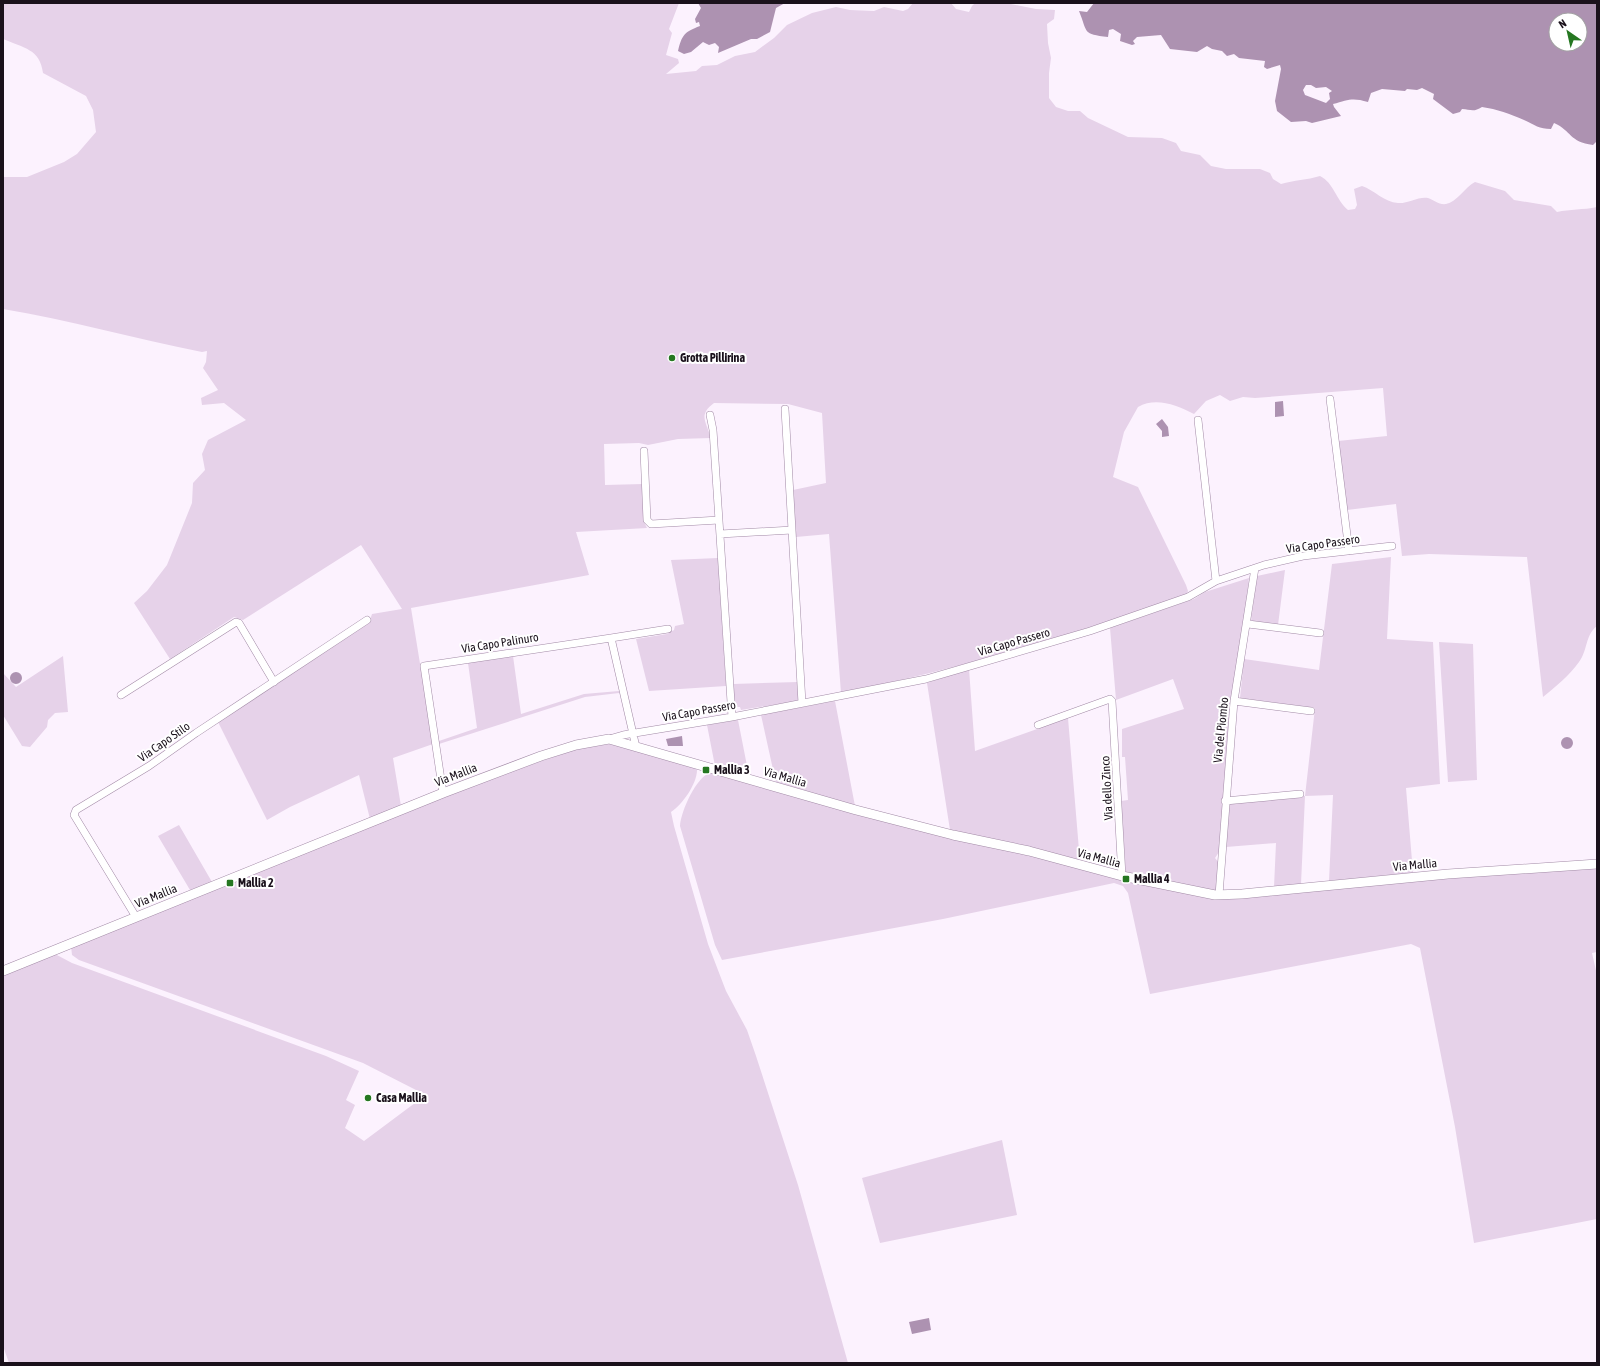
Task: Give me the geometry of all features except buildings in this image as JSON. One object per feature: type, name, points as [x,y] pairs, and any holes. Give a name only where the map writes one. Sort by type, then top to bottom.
[{"type":"street","points":[[1330,399],[1349,551]]},
{"type":"street","points":[[785,409],[802,703]]},
{"type":"street","points":[[710,415],[713,430],[732,717]]},
{"type":"street","points":[[1198,420],[1216,581]]},
{"type":"street","points":[[644,451],[647,520],[651,524],[719,520]]},
{"type":"street","points":[[720,534],[792,530]]},
{"type":"street","name":"Via Capo Passero","points":[[609,739],[732,717],[926,679],[1090,631],[1188,597],[1216,581],[1255,568],[1303,556],[1392,546]]},
{"type":"street","name":"Via del Piombo","points":[[1219,895],[1234,701],[1248,624],[1255,568]]},
{"type":"street","name":"Via Capo Stilo","points":[[136,917],[74,815],[76,810],[149,766],[196,733],[367,620]]},
{"type":"street","points":[[121,695],[236,622],[239,623],[274,682]]},
{"type":"street","points":[[1248,624],[1320,633]]},
{"type":"street","points":[[636,747],[611,638],[668,630]]},
{"type":"street","name":"Via Capo Palinuro","points":[[443,793],[424,666],[611,638]]},
{"type":"street","name":"Via dello Zinco","points":[[1038,725],[1110,699],[1112,701],[1122,876]]},
{"type":"street","points":[[1234,701],[1311,711]]},
{"type":"street","name":"Via Mallia","points":[[3,971],[443,793],[541,756],[576,745],[609,739],[864,812],[953,835],[1030,852],[1122,876],[1219,895],[1448,874],[1597,864]]},
{"type":"street","points":[[1226,801],[1300,794]]},
{"type":"shaded area","points":[[3,3],[679,3],[669,29],[672,33],[666,55],[678,59],[679,63],[666,74],[696,71],[702,66],[717,65],[735,56],[755,52],[774,38],[787,25],[812,13],[836,7],[850,10],[874,11],[884,7],[903,11],[908,9],[913,3],[951,3],[956,9],[969,12],[975,3],[1006,3],[1036,9],[1055,10],[1054,19],[1047,24],[1048,43],[1051,58],[1049,73],[1049,98],[1056,107],[1068,111],[1080,111],[1088,118],[1128,137],[1162,138],[1176,143],[1181,151],[1200,155],[1211,166],[1226,169],[1260,169],[1270,173],[1273,179],[1281,184],[1320,176],[1329,183],[1348,210],[1355,209],[1357,205],[1354,189],[1362,186],[1393,202],[1402,203],[1428,198],[1439,203],[1446,204],[1454,200],[1475,182],[1505,191],[1514,200],[1551,206],[1557,212],[1597,207],[1597,626],[1590,634],[1584,653],[1575,667],[1562,681],[1543,697],[1527,557],[1429,554],[1402,556],[1396,504],[1347,510],[1338,441],[1387,436],[1383,388],[1255,398],[1243,397],[1230,401],[1220,395],[1206,401],[1194,414],[1173,405],[1159,402],[1145,404],[1138,407],[1124,432],[1113,477],[1138,487],[1186,585],[1188,591],[1186,595],[1101,624],[1015,650],[885,684],[841,693],[829,534],[796,537],[793,490],[826,483],[822,413],[788,404],[714,403],[706,411],[705,415],[711,438],[678,439],[648,445],[639,443],[604,444],[605,485],[643,484],[644,522],[647,528],[576,532],[589,575],[411,608],[433,744],[393,758],[401,806],[370,819],[359,775],[290,807],[267,820],[218,722],[369,623],[372,614],[402,609],[361,545],[243,620],[234,617],[170,659],[134,603],[147,591],[167,565],[192,503],[193,483],[205,470],[202,454],[208,440],[246,420],[224,403],[202,405],[201,398],[218,390],[203,368],[206,362],[207,351],[202,352],[177,347],[28,313],[3,309],[3,177],[27,177],[64,162],[77,154],[96,132],[93,110],[86,96],[43,73],[38,59],[30,50],[3,39]]},
{"type":"shaded area","points":[[698,3],[785,3],[776,8],[770,32],[757,39],[751,39],[718,53],[719,47],[715,43],[709,45],[703,42],[691,52],[684,54],[678,51],[682,38],[690,30],[700,26],[699,22],[696,23],[695,19],[701,8]]},
{"type":"shaded area","points":[[1094,3],[1597,3],[1597,141],[1593,145],[1585,144],[1575,139],[1564,129],[1554,123],[1551,129],[1543,128],[1498,110],[1488,108],[1482,107],[1474,110],[1462,109],[1460,112],[1453,114],[1433,99],[1434,94],[1422,88],[1417,90],[1407,89],[1405,91],[1382,89],[1371,93],[1368,102],[1354,99],[1333,104],[1341,116],[1312,123],[1306,121],[1291,122],[1277,111],[1275,101],[1281,69],[1280,65],[1267,69],[1264,67],[1265,61],[1239,58],[1234,54],[1227,56],[1222,51],[1212,49],[1207,46],[1197,52],[1170,49],[1161,35],[1137,37],[1133,41],[1135,44],[1132,45],[1120,41],[1121,34],[1113,29],[1109,30],[1108,37],[1094,35],[1085,28],[1079,11],[1087,12]],"holes":[[[1306,85],[1311,85],[1316,88],[1326,87],[1332,91],[1329,93],[1330,99],[1326,103],[1305,95],[1303,90]]]},
{"type":"shaded area","points":[[1283,401],[1284,416],[1275,417],[1275,402]]},
{"type":"shaded area","points":[[1162,419],[1168,427],[1169,436],[1162,437],[1162,431],[1156,424]]},
{"type":"shaded area","points":[[1391,557],[1387,639],[1433,642],[1440,784],[1406,788],[1413,873],[1329,881],[1333,795],[1305,796],[1315,708],[1240,698],[1244,659],[1319,670],[1332,564]]},
{"type":"shaded area","points":[[718,558],[726,686],[649,691],[636,639],[667,634],[674,630],[675,626],[684,624],[671,560]]},
{"type":"shaded area","points":[[1285,570],[1278,625],[1251,621],[1257,576]]},
{"type":"shaded area","points":[[1249,578],[1219,852],[1215,858],[1219,863],[1216,891],[1126,874],[1121,801],[1128,800],[1125,757],[1122,757],[1122,729],[1184,709],[1173,679],[1116,700],[1110,628],[1194,599],[1205,592]]},
{"type":"shaded area","points":[[1439,642],[1473,644],[1477,780],[1448,782]]},
{"type":"shaded area","points":[[63,656],[68,712],[55,713],[48,720],[47,727],[30,747],[22,746],[3,715],[3,673],[16,687]]},
{"type":"shaded area","points":[[513,656],[521,714],[584,694],[619,691],[619,693],[585,697],[439,744],[439,741],[477,728],[468,663]]},
{"type":"shaded area","points":[[969,669],[975,751],[1068,718],[1080,862],[950,830],[927,683]]},
{"type":"shaded area","points":[[14,672],[18,672],[22,678],[18,684],[14,684],[10,680],[10,676]]},
{"type":"shaded area","points":[[798,682],[798,701],[741,710],[740,707],[735,707],[733,684]]},
{"type":"shaded area","points":[[835,701],[855,806],[776,783],[761,715]]},
{"type":"shaded area","points":[[738,720],[749,776],[715,766],[707,725]]},
{"type":"shaded area","points":[[682,736],[683,746],[668,746],[666,739]]},
{"type":"shaded area","points":[[1565,737],[1569,737],[1573,743],[1569,749],[1565,749],[1561,745],[1561,741]]},
{"type":"shaded area","points":[[610,744],[692,766],[697,770],[692,788],[680,804],[671,812],[674,826],[708,944],[726,991],[747,1030],[798,1185],[848,1363],[9,1363],[3,1346],[3,975],[55,954],[72,963],[326,1056],[359,1071],[346,1100],[355,1105],[345,1128],[364,1141],[419,1100],[416,1090],[363,1063],[79,960],[72,955],[71,946],[487,780],[577,749]]},
{"type":"shaded area","points":[[711,772],[1199,896],[1597,868],[1597,952],[1592,953],[1597,975],[1597,1219],[1474,1243],[1455,1127],[1420,948],[1411,944],[1150,994],[1128,893],[1123,886],[1114,883],[943,919],[722,960],[715,945],[680,826],[683,812],[690,795],[700,780]]},
{"type":"shaded area","points":[[1305,796],[1301,884],[1274,887],[1276,843],[1226,847],[1228,806],[1231,803]]},
{"type":"shaded area","points":[[179,825],[212,882],[190,890],[158,836]]},
{"type":"shaded area","points":[[1002,1140],[1017,1215],[880,1243],[862,1178]]},
{"type":"shaded area","points":[[929,1318],[931,1330],[912,1334],[909,1322]]},
{"type":"place","name":"Grotta Pillirina","points":[[672,358]]},
{"type":"place","name":"Mallia 3","points":[[706,770]]},
{"type":"place","name":"Mallia 4","points":[[1126,879]]},
{"type":"place","name":"Mallia 2","points":[[230,883]]},
{"type":"place","name":"Casa Mallia","points":[[368,1098]]}]
